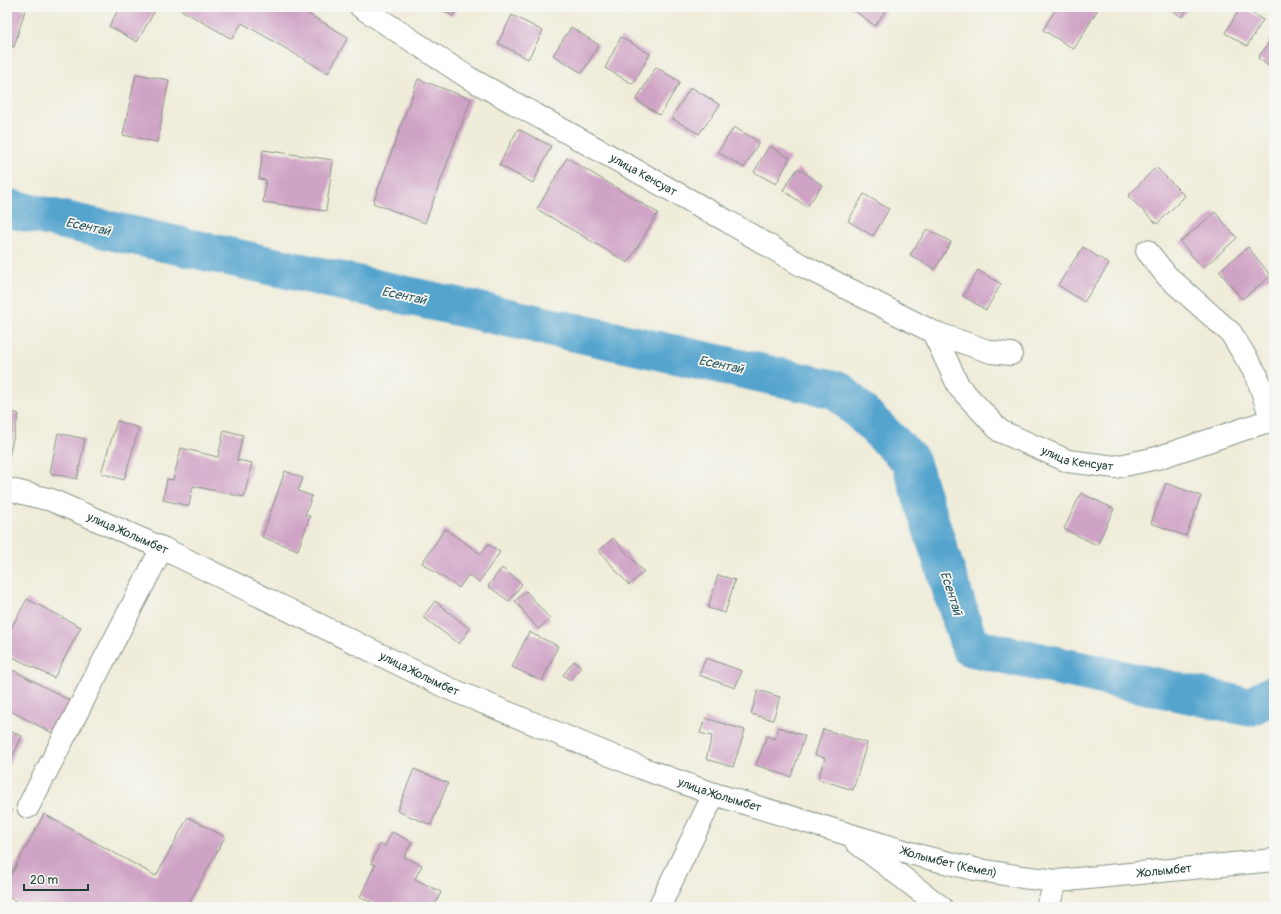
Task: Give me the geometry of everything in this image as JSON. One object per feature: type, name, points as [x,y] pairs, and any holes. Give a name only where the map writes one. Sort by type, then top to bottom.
[{"type":"street","name":"улица Кенсуат","points":[[370,10],[469,78],[727,221],[801,265],[933,332],[991,352],[1011,354]]},
{"type":"street","points":[[1147,251],[1167,276],[1231,333],[1257,376],[1273,421]]},
{"type":"street","name":"улица Кенсуат","points":[[933,332],[960,387],[1000,431],[1068,462],[1115,467],[1157,458],[1262,423],[1273,421]]},
{"type":"street","name":"улица Жолымбет","points":[[7,489],[51,500],[162,548],[448,688],[636,766],[714,794],[844,833]]},
{"type":"street","points":[[28,807],[162,548]]},
{"type":"street","points":[[659,907],[714,794]]},
{"type":"street","points":[[844,833],[941,907]]},
{"type":"street","name":"Жолымбет (Кемел)","points":[[844,833],[924,858],[1022,877],[1056,881]]},
{"type":"street","name":"Жолымбет","points":[[1056,881],[1274,860]]},
{"type":"street","points":[[1047,907],[1056,881]]},
{"type":"building","points":[[7,7],[16,7],[25,10],[14,47],[7,45]]},
{"type":"building","points":[[120,7],[157,7],[137,42],[109,26]]},
{"type":"building","points":[[176,7],[296,7],[348,37],[328,73],[242,23],[232,39]]},
{"type":"building","points":[[435,7],[457,7],[453,16]]},
{"type":"building","points":[[850,7],[888,7],[875,26]]},
{"type":"building","points":[[1057,7],[1094,7],[1098,9],[1074,49],[1043,30]]},
{"type":"building","points":[[1167,7],[1189,7],[1182,17]]},
{"type":"building","points":[[1241,7],[1263,20],[1247,46],[1225,33]]},
{"type":"building","points":[[512,15],[543,31],[528,59],[498,43]]},
{"type":"building","points":[[571,27],[599,45],[582,73],[553,55]]},
{"type":"building","points":[[1274,36],[1274,70],[1258,58]]},
{"type":"building","points":[[621,37],[650,54],[633,84],[605,68]]},
{"type":"building","points":[[656,67],[680,82],[660,115],[636,100]]},
{"type":"building","points":[[136,74],[169,80],[157,142],[123,135]]},
{"type":"building","points":[[418,79],[471,99],[425,223],[373,203]]},
{"type":"building","points":[[691,87],[720,105],[699,134],[671,118]]},
{"type":"building","points":[[734,127],[759,142],[744,168],[718,152]]},
{"type":"building","points":[[518,129],[551,146],[533,183],[499,165]]},
{"type":"building","points":[[769,146],[790,158],[776,184],[754,172]]},
{"type":"building","points":[[263,150],[333,160],[326,211],[263,202],[266,180],[259,179]]},
{"type":"building","points":[[567,158],[658,213],[628,263],[537,209]]},
{"type":"building","points":[[1156,167],[1185,196],[1157,224],[1128,196]]},
{"type":"building","points":[[798,168],[822,185],[807,207],[783,190]]},
{"type":"building","points":[[864,194],[889,209],[873,236],[848,221]]},
{"type":"building","points":[[1215,212],[1237,238],[1203,268],[1180,242]]},
{"type":"building","points":[[927,229],[951,242],[935,269],[910,255]]},
{"type":"building","points":[[1083,247],[1109,264],[1084,302],[1058,285]]},
{"type":"building","points":[[1248,247],[1271,276],[1242,299],[1219,271]]},
{"type":"building","points":[[978,270],[1001,284],[986,310],[963,296]]},
{"type":"building","points":[[7,411],[19,414],[8,460],[7,460]]},
{"type":"building","points":[[117,421],[139,428],[124,480],[101,473]]},
{"type":"building","points":[[224,430],[243,435],[237,460],[252,463],[244,497],[193,486],[189,506],[163,500],[167,479],[173,480],[181,448],[218,457]]},
{"type":"building","points":[[58,433],[85,439],[77,479],[50,473]]},
{"type":"building","points":[[285,471],[303,478],[298,491],[312,496],[305,515],[310,516],[298,550],[262,537]]},
{"type":"building","points":[[1166,483],[1201,496],[1186,536],[1151,523]]},
{"type":"building","points":[[1081,493],[1114,509],[1097,545],[1064,529]]},
{"type":"building","points":[[445,529],[481,554],[488,544],[500,552],[479,582],[468,575],[459,588],[422,563]]},
{"type":"building","points":[[613,538],[644,572],[629,585],[599,551]]},
{"type":"building","points":[[502,568],[522,584],[509,601],[488,586]]},
{"type":"building","points":[[718,575],[735,580],[725,613],[708,608]]},
{"type":"building","points":[[526,591],[550,619],[538,629],[515,601]]},
{"type":"building","points":[[27,599],[81,627],[54,678],[7,654],[7,636]]},
{"type":"building","points":[[435,601],[470,629],[459,644],[423,617]]},
{"type":"building","points":[[529,632],[558,646],[542,681],[512,667]]},
{"type":"building","points":[[706,658],[742,671],[735,688],[699,675]]},
{"type":"building","points":[[574,661],[581,667],[570,680],[563,675]]},
{"type":"building","points":[[7,667],[71,701],[54,734],[7,709]]},
{"type":"building","points":[[758,690],[780,697],[773,720],[751,714]]},
{"type":"building","points":[[705,718],[745,730],[733,767],[706,759],[712,736],[700,733]]},
{"type":"building","points":[[779,727],[805,736],[791,777],[756,765],[767,736],[775,739]]},
{"type":"building","points":[[823,729],[867,743],[853,790],[818,779],[825,758],[815,755]]},
{"type":"building","points":[[7,730],[22,736],[7,769]]},
{"type":"building","points":[[414,769],[448,783],[431,825],[397,811]]},
{"type":"building","points":[[7,808],[11,810],[7,819]]},
{"type":"building","points":[[44,814],[156,876],[188,817],[225,837],[187,907],[26,907],[7,896],[7,882]]},
{"type":"building","points":[[392,832],[412,842],[404,857],[422,865],[415,879],[441,892],[434,907],[381,907],[360,897],[375,865],[371,863],[380,844],[385,846]]},
{"type":"waterway","name":"Есентай","points":[[7,208],[838,390],[910,460],[970,647],[1249,707],[1274,694]]}]
